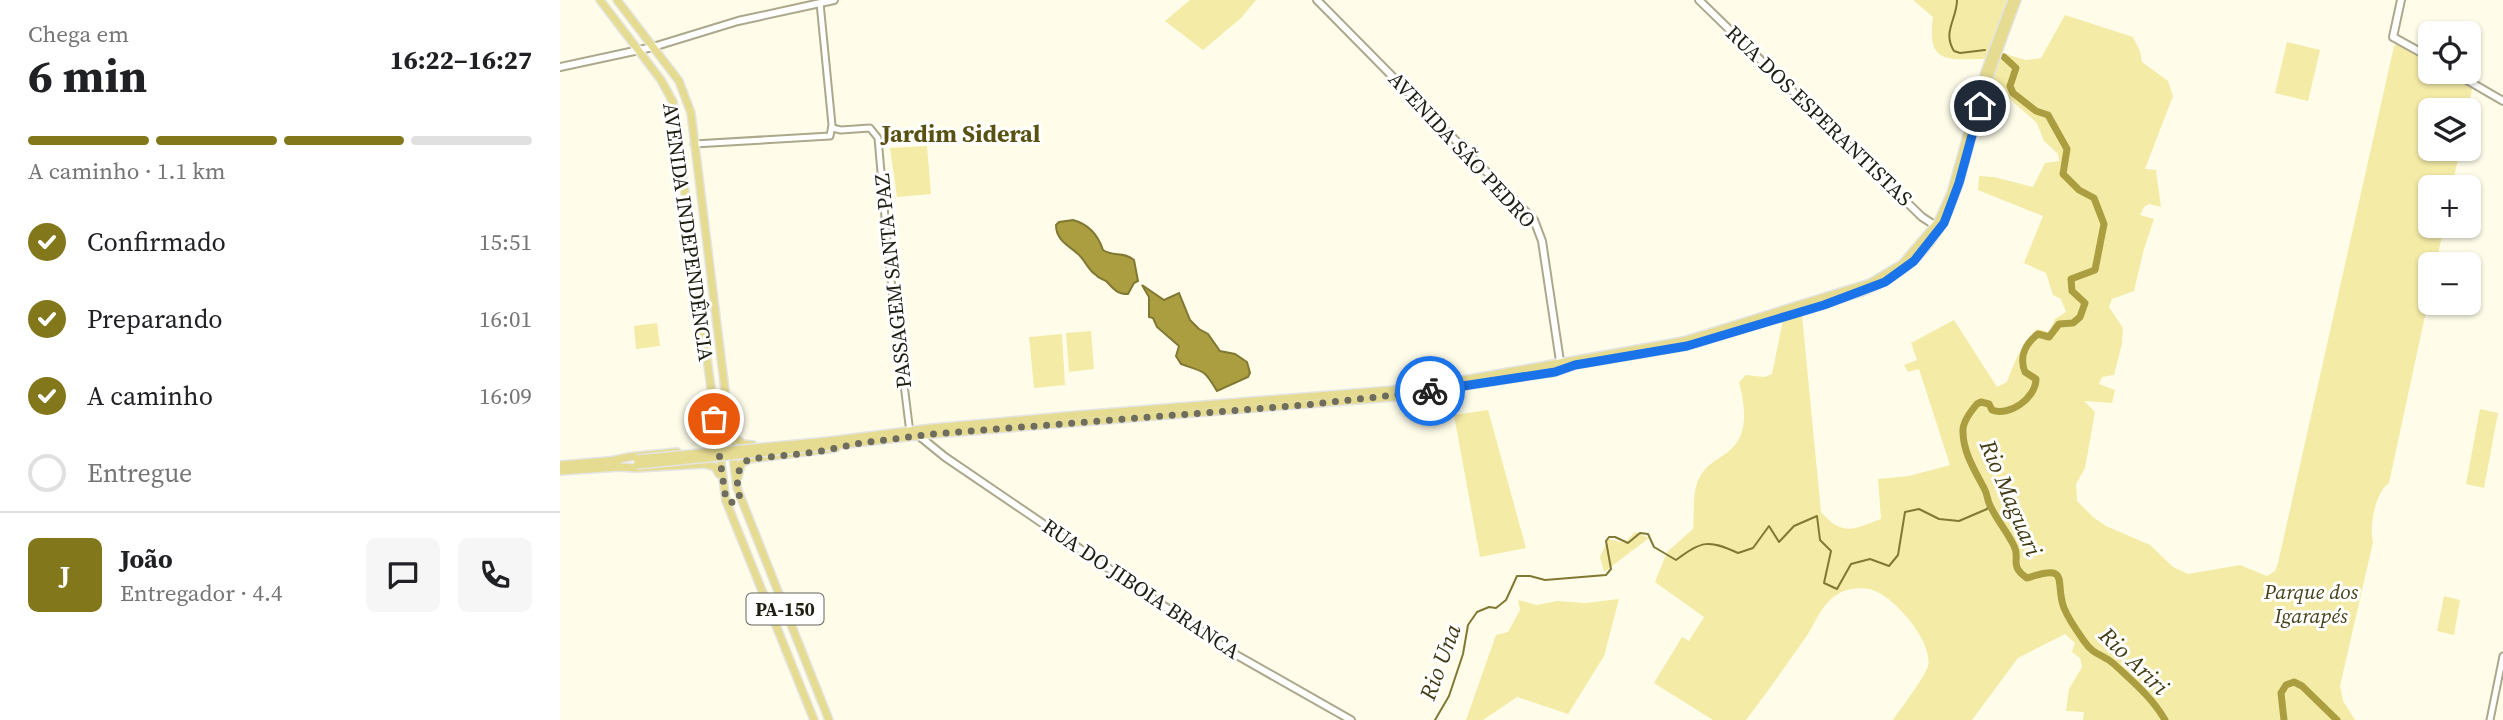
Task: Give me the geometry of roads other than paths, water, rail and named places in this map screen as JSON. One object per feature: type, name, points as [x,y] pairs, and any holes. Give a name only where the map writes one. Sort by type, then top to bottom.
[{"type":"main road","name":"AVENIDA INDEPENDÊNCIA","points":[[600,0],[666,87],[675,111],[726,500],[814,720]]},
{"type":"main road","name":"AVENIDA INDEPENDÊNCIA","points":[[617,0],[683,88],[691,113],[737,488],[829,720]]},
{"type":"main road","points":[[646,61],[648,51],[738,21],[834,0]]},
{"type":"main road","name":"AVENIDA SÃO PEDRO","points":[[1317,0],[1534,220],[1542,240],[1560,366]]},
{"type":"main road","name":"RUA DOS ESPERANTISTAS","points":[[1699,0],[1922,217],[1938,227]]},
{"type":"main road","points":[[560,471],[933,431],[1345,398],[1687,346],[1862,292],[1885,282],[1914,261],[1938,227],[1956,192],[1987,83],[2015,0]]},
{"type":"main road","points":[[2401,0],[2393,37],[2418,51]]},
{"type":"main road","points":[[560,67],[635,47],[645,36]]},
{"type":"main road","points":[[635,47],[656,50]]},
{"type":"main road","points":[[2474,84],[2503,101]]},
{"type":"main road","points":[[708,371],[715,373],[722,368]]},
{"type":"main road","points":[[710,389],[717,385],[724,388]]},
{"type":"main road","points":[[933,431],[936,450]]},
{"type":"main road","name":"RUA DO JIBOIA BRANCA","points":[[914,433],[1233,653],[1351,720]]},
{"type":"main road","points":[[730,434],[737,442],[747,445],[861,440]]},
{"type":"main road","points":[[616,464],[639,456],[713,448],[717,439]]},
{"type":"main road","points":[[737,488],[741,464],[750,459],[817,452],[861,440]]},
{"type":"main road","points":[[560,465],[616,464],[637,468],[710,464],[718,471],[724,489]]},
{"type":"main road","points":[[726,500],[734,503],[740,498]]},
{"type":"main road","points":[[733,519],[738,514],[748,515]]},
{"type":"street","points":[[694,144],[829,137],[832,128],[820,3]]},
{"type":"street","name":"PASSAGEM SANTA PAZ","points":[[832,128],[870,128],[877,135],[889,263],[914,433]]},
{"type":"street","points":[[2490,720],[2503,656]]},
{"type":"waterway","name":"Rio Maguari","points":[[1957,0],[1949,38],[1954,51],[1960,53],[1985,50]]},
{"type":"waterway","name":"Rio Maguari","points":[[2004,57],[2016,68],[2010,86],[2013,93],[2036,111],[2048,115],[2067,149],[2063,174],[2079,190],[2094,198],[2104,224],[2095,270],[2071,279],[2072,291],[2085,303],[2080,317],[2073,323],[2059,324],[2049,337],[2038,334],[2030,342],[2024,351],[2023,361],[2025,372],[2036,379],[2032,393],[2020,404],[2006,411],[1992,410],[1989,404],[1981,402],[1977,404],[1964,424],[1965,447],[1988,501],[2014,546],[2018,569],[2027,578],[2056,574],[2064,608],[2084,641],[2091,650],[2110,661],[2135,683],[2165,720]]},
{"type":"waterway","name":"Rio Una","points":[[1435,720],[1449,696],[1463,654],[1468,625],[1477,612],[1489,607],[1496,608],[1506,600],[1517,576],[1545,580],[1606,575],[1611,569],[1606,541],[1609,537],[1628,543],[1640,533],[1648,534],[1654,547],[1676,560],[1692,549],[1706,544],[1738,553],[1753,548],[1769,526],[1779,542],[1794,526],[1817,516],[1820,540],[1831,551],[1824,583],[1837,589],[1851,564],[1870,559],[1889,566],[1898,555],[1905,512],[1919,509],[1939,519],[1959,521],[1987,509],[1989,505]]},
{"type":"waterway","name":"Rio Ariri","points":[[2284,720],[2281,693],[2286,685],[2294,682],[2302,686],[2337,720]]},
{"type":"district","name":"Jardim Sideral","points":[[961,134]]},
{"type":"park label","name":"Parque dos Igarapés","points":[[2311,604]]}]
